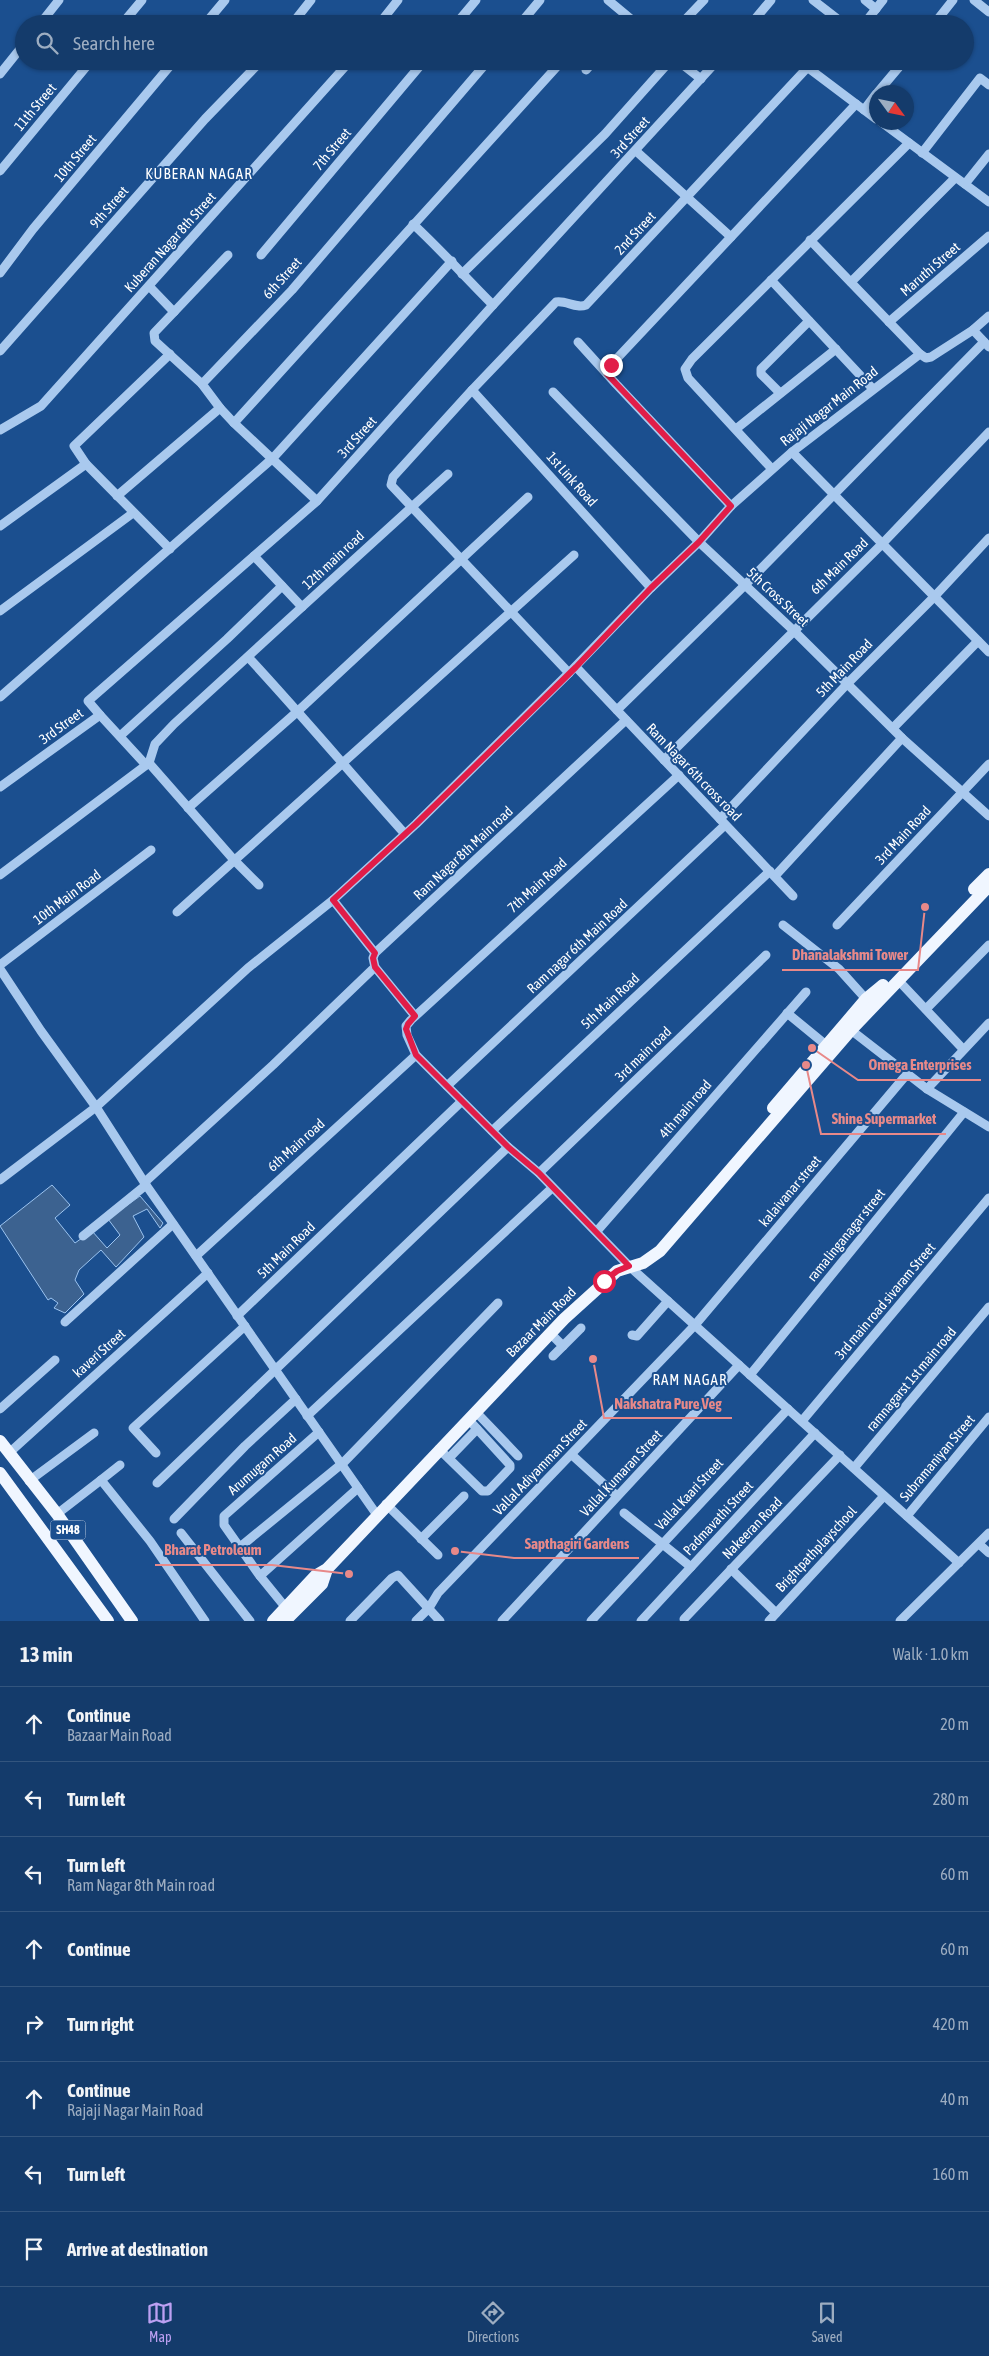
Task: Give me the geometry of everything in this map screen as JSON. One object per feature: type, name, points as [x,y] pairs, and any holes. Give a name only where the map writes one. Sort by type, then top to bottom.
[{"type":"main road","points":[[848,1027],[866,999],[892,976],[989,874]]},
{"type":"main road","points":[[633,1264],[664,1236],[826,1045],[898,980],[987,892]]},
{"type":"main road","name":"Bazaar Main Road","points":[[286,1615],[322,1584],[327,1569],[386,1504],[550,1333],[604,1281],[617,1271],[633,1264],[643,1263],[670,1240],[848,1027]]},
{"type":"main road","name":"SH48","points":[[0,1440],[57,1514],[132,1621]]},
{"type":"main road","name":"SH48","points":[[0,1473],[108,1621]]},
{"type":"main road","points":[[273,1621],[286,1615]]},
{"type":"street","points":[[47,15],[59,0]]},
{"type":"street","points":[[130,15],[142,0]]},
{"type":"street","points":[[212,15],[224,0]]},
{"type":"street","points":[[299,15],[311,0]]},
{"type":"street","points":[[386,15],[398,0]]},
{"type":"street","points":[[464,15],[476,0]]},
{"type":"street","points":[[528,15],[540,0]]},
{"type":"street","points":[[608,0],[624,15]]},
{"type":"street","points":[[690,15],[704,0]]},
{"type":"street","points":[[758,15],[771,0]]},
{"type":"street","points":[[813,0],[832,15]]},
{"type":"street","points":[[865,0],[876,9]]},
{"type":"street","points":[[871,15],[883,0]]},
{"type":"street","points":[[941,15],[952,0]]},
{"type":"street","points":[[974,0],[989,12]]},
{"type":"street","points":[[0,74],[15,55]]},
{"type":"street","name":"11th Street","points":[[0,171],[84,70]]},
{"type":"street","name":"10th Street","points":[[0,273],[33,229],[166,70]]},
{"type":"street","name":"9th Street","points":[[0,351],[205,119],[252,70]]},
{"type":"street","name":"Kuberan Nagar 8th Street","points":[[1,428],[41,406],[342,70]]},
{"type":"street","name":"7th Street","points":[[261,255],[416,70]]},
{"type":"street","name":"6th Street","points":[[202,384],[292,290],[480,70]]},
{"type":"street","points":[[234,423],[555,70]]},
{"type":"street","points":[[462,274],[605,134],[662,70]]},
{"type":"street","points":[[690,70],[701,79]]},
{"type":"street","name":"3rd Street","points":[[0,787],[100,715],[88,701],[317,501],[493,305],[709,70]]},
{"type":"street","name":"2nd Street","points":[[472,390],[556,302],[581,307],[586,305],[805,70]]},
{"type":"street","points":[[810,70],[869,114]]},
{"type":"street","points":[[884,85],[896,70]]},
{"type":"street","points":[[922,153],[980,78],[989,85]]},
{"type":"street","points":[[607,374],[607,369],[731,237],[869,100]]},
{"type":"street","points":[[892,130],[989,202]]},
{"type":"street","points":[[772,469],[688,378],[685,369],[692,359],[909,143]]},
{"type":"street","points":[[636,151],[731,237]]},
{"type":"street","points":[[965,184],[989,154]]},
{"type":"street","points":[[851,282],[955,178]]},
{"type":"street","points":[[413,224],[452,261],[462,274],[493,305]]},
{"type":"street","name":"Maruthi Street","points":[[889,322],[989,236]]},
{"type":"street","points":[[810,240],[920,354]]},
{"type":"street","points":[[228,255],[154,333],[154,338],[202,384],[234,423],[317,501]]},
{"type":"street","points":[[0,698],[272,458],[452,261]]},
{"type":"street","points":[[771,280],[872,389]]},
{"type":"street","points":[[149,286],[174,312]]},
{"type":"street","name":"Rajaji Nagar Main Road","points":[[0,1180],[96,1107],[248,968],[333,900],[405,834],[572,670],[651,588],[699,542],[731,506],[772,469],[872,389],[920,354],[926,358],[931,357],[973,330],[989,316]]},
{"type":"street","points":[[780,393],[761,374],[761,369],[809,321]]},
{"type":"street","points":[[617,710],[986,344],[973,330]]},
{"type":"street","points":[[578,342],[731,506]]},
{"type":"street","points":[[736,429],[836,349]]},
{"type":"street","points":[[170,354],[75,443],[76,450],[86,464],[170,549]]},
{"type":"street","name":"Ram Nagar 6th cross road","points":[[472,390],[393,477],[391,485],[512,612],[617,710],[793,896]]},
{"type":"street","name":"1st Link Road","points":[[472,390],[651,588]]},
{"type":"street","name":"5th Cross Street","points":[[553,392],[699,542],[793,630],[902,738],[989,816]]},
{"type":"street","points":[[117,496],[220,408]]},
{"type":"street","name":"6th Main Road","points":[[664,760],[793,630],[882,544],[989,432]]},
{"type":"street","points":[[792,452],[934,597],[988,649]]},
{"type":"street","points":[[0,526],[86,464]]},
{"type":"street","name":"12th main road","points":[[254,556],[302,607],[448,474]]},
{"type":"street","points":[[188,808],[298,711],[528,497]]},
{"type":"street","points":[[0,612],[133,513]]},
{"type":"street","name":"5th Main Road","points":[[723,822],[847,684],[934,597],[989,538]]},
{"type":"street","points":[[177,912],[574,555]]},
{"type":"street","points":[[120,736],[227,639],[282,586]]},
{"type":"street","points":[[0,874],[147,764],[155,744],[174,724],[302,607]]},
{"type":"street","points":[[893,728],[978,641]]},
{"type":"street","points":[[248,657],[298,711],[342,764],[405,834]]},
{"type":"street","points":[[100,715],[259,885]]},
{"type":"street","name":"Ram Nagar 8th Main road","points":[[375,953],[626,720]]},
{"type":"street","name":"5th Main Road","points":[[492,1130],[772,874],[902,738]]},
{"type":"street","name":"3rd Main Road","points":[[837,925],[989,764]]},
{"type":"street","name":"7th Main Road","points":[[415,1016],[679,775]]},
{"type":"street","name":"Ram nagar 6th Main Road","points":[[447,1086],[723,822]]},
{"type":"street","name":"10th Main Road","points":[[0,965],[151,850]]},
{"type":"street","points":[[333,900],[375,953],[373,958],[375,967],[415,1016],[406,1029],[416,1055],[461,1102],[508,1147],[539,1173],[552,1188],[633,1264],[668,1301],[959,1563]]},
{"type":"street","points":[[783,925],[840,969],[866,999]]},
{"type":"street","points":[[926,1009],[989,945]]},
{"type":"street","name":"3rd main road","points":[[539,1173],[766,954]]},
{"type":"street","points":[[83,1236],[145,1184],[375,967]]},
{"type":"street","points":[[0,969],[41,1031],[96,1107],[145,1184],[377,1515]]},
{"type":"street","points":[[898,980],[963,1048]]},
{"type":"street","name":"4th main road","points":[[597,1231],[806,992]]},
{"type":"street","points":[[787,1013],[826,1045]]},
{"type":"street","points":[[927,1089],[989,1022]]},
{"type":"street","points":[[848,1027],[927,1089],[989,1127]]},
{"type":"street","name":"6th Main road","points":[[196,1256],[416,1055]]},
{"type":"street","name":"kalaivanar street","points":[[695,1325],[907,1074]]},
{"type":"street","name":"5th Main Road","points":[[237,1316],[461,1102]]},
{"type":"street","name":"ramalinganagar street","points":[[750,1375],[964,1112]]},
{"type":"street","points":[[157,1483],[508,1147]]},
{"type":"street","points":[[307,1416],[552,1188]]},
{"type":"street","name":"3rd main road sivaram Street","points":[[802,1421],[989,1198]]},
{"type":"street","points":[[66,1322],[173,1224]]},
{"type":"street","name":"kaveri Street","points":[[9,1453],[208,1273]]},
{"type":"street","points":[[632,1335],[637,1336],[668,1301]]},
{"type":"street","points":[[286,1615],[240,1548],[341,1464],[498,1303]]},
{"type":"street","name":"ramnagarst 1st main road","points":[[854,1468],[989,1307]]},
{"type":"street","name":"Vallal Adiyamman Street","points":[[416,1621],[429,1608],[438,1593],[695,1325]]},
{"type":"street","points":[[156,1453],[133,1428],[245,1326]]},
{"type":"street","points":[[553,1356],[581,1328]]},
{"type":"street","points":[[550,1333],[563,1346]]},
{"type":"street","points":[[0,1409],[56,1360]]},
{"type":"street","name":"Vallal Kumaran Street","points":[[502,1621],[739,1365]]},
{"type":"street","points":[[174,1519],[245,1446],[296,1399]]},
{"type":"street","name":"Vallal Kaari Street","points":[[591,1621],[788,1409]]},
{"type":"street","points":[[439,1449],[482,1491],[488,1491],[510,1468],[510,1464],[477,1429],[471,1416]]},
{"type":"street","points":[[471,1416],[516,1457]]},
{"type":"street","name":"Subramaniyan Street","points":[[907,1516],[989,1417]]},
{"type":"street","points":[[449,1458],[477,1429]]},
{"type":"street","name":"Arumugam Road","points":[[240,1548],[224,1525],[224,1516],[319,1432]]},
{"type":"street","points":[[29,1480],[94,1433]]},
{"type":"street","name":"Padmavathi Street","points":[[641,1621],[815,1433]]},
{"type":"street","points":[[572,1454],[617,1496]]},
{"type":"street","name":"Nakeeran Road","points":[[684,1619],[840,1455]]},
{"type":"street","points":[[57,1514],[120,1465]]},
{"type":"street","points":[[101,1480],[150,1541],[205,1621]]},
{"type":"street","points":[[260,1576],[358,1488]]},
{"type":"street","points":[[421,1539],[464,1496]]},
{"type":"street","name":"Brightpathplayschool","points":[[769,1621],[884,1496]]},
{"type":"street","points":[[386,1504],[438,1555]]},
{"type":"street","points":[[624,1512],[691,1567]]},
{"type":"street","points":[[181,1533],[250,1621]]},
{"type":"street","points":[[900,1621],[989,1533]]},
{"type":"street","points":[[979,1544],[989,1553]]},
{"type":"street","points":[[731,1569],[776,1613]]},
{"type":"street","points":[[350,1621],[392,1578],[398,1575],[440,1621]]},
{"type":"water","points":[[52,1185],[70,1205],[55,1218],[75,1243],[92,1231],[107,1248],[120,1235],[108,1219],[140,1196],[163,1223],[160,1228],[147,1209],[133,1216],[144,1237],[116,1267],[101,1250],[79,1270],[75,1280],[84,1294],[65,1313],[54,1308],[58,1303],[51,1298],[48,1300],[0,1226]]},
{"type":"place","name":"Dhanalakshmi Tower","points":[[925,907]]},
{"type":"place","name":"Omega Enterprises","points":[[812,1048]]},
{"type":"place","name":"Shine Supermarket","points":[[806,1065]]},
{"type":"place","name":"Nakshatra Pure Veg","points":[[593,1359]]},
{"type":"place","name":"Sapthagiri Gardens","points":[[455,1551]]},
{"type":"place","name":"Bharat Petroleum","points":[[349,1574]]},
{"type":"district","name":"KUBERAN NAGAR","points":[[199,173]]},
{"type":"district","name":"RAM NAGAR","points":[[690,1379]]},
{"type":"route","points":[[604,1281],[617,1271],[629,1266],[539,1173],[508,1147],[461,1102],[416,1055],[406,1032],[406,1026],[415,1016],[375,967],[373,962],[375,953],[333,900],[416,824],[576,667],[651,588],[699,542],[731,506],[607,374],[607,369],[611,365]]}]
